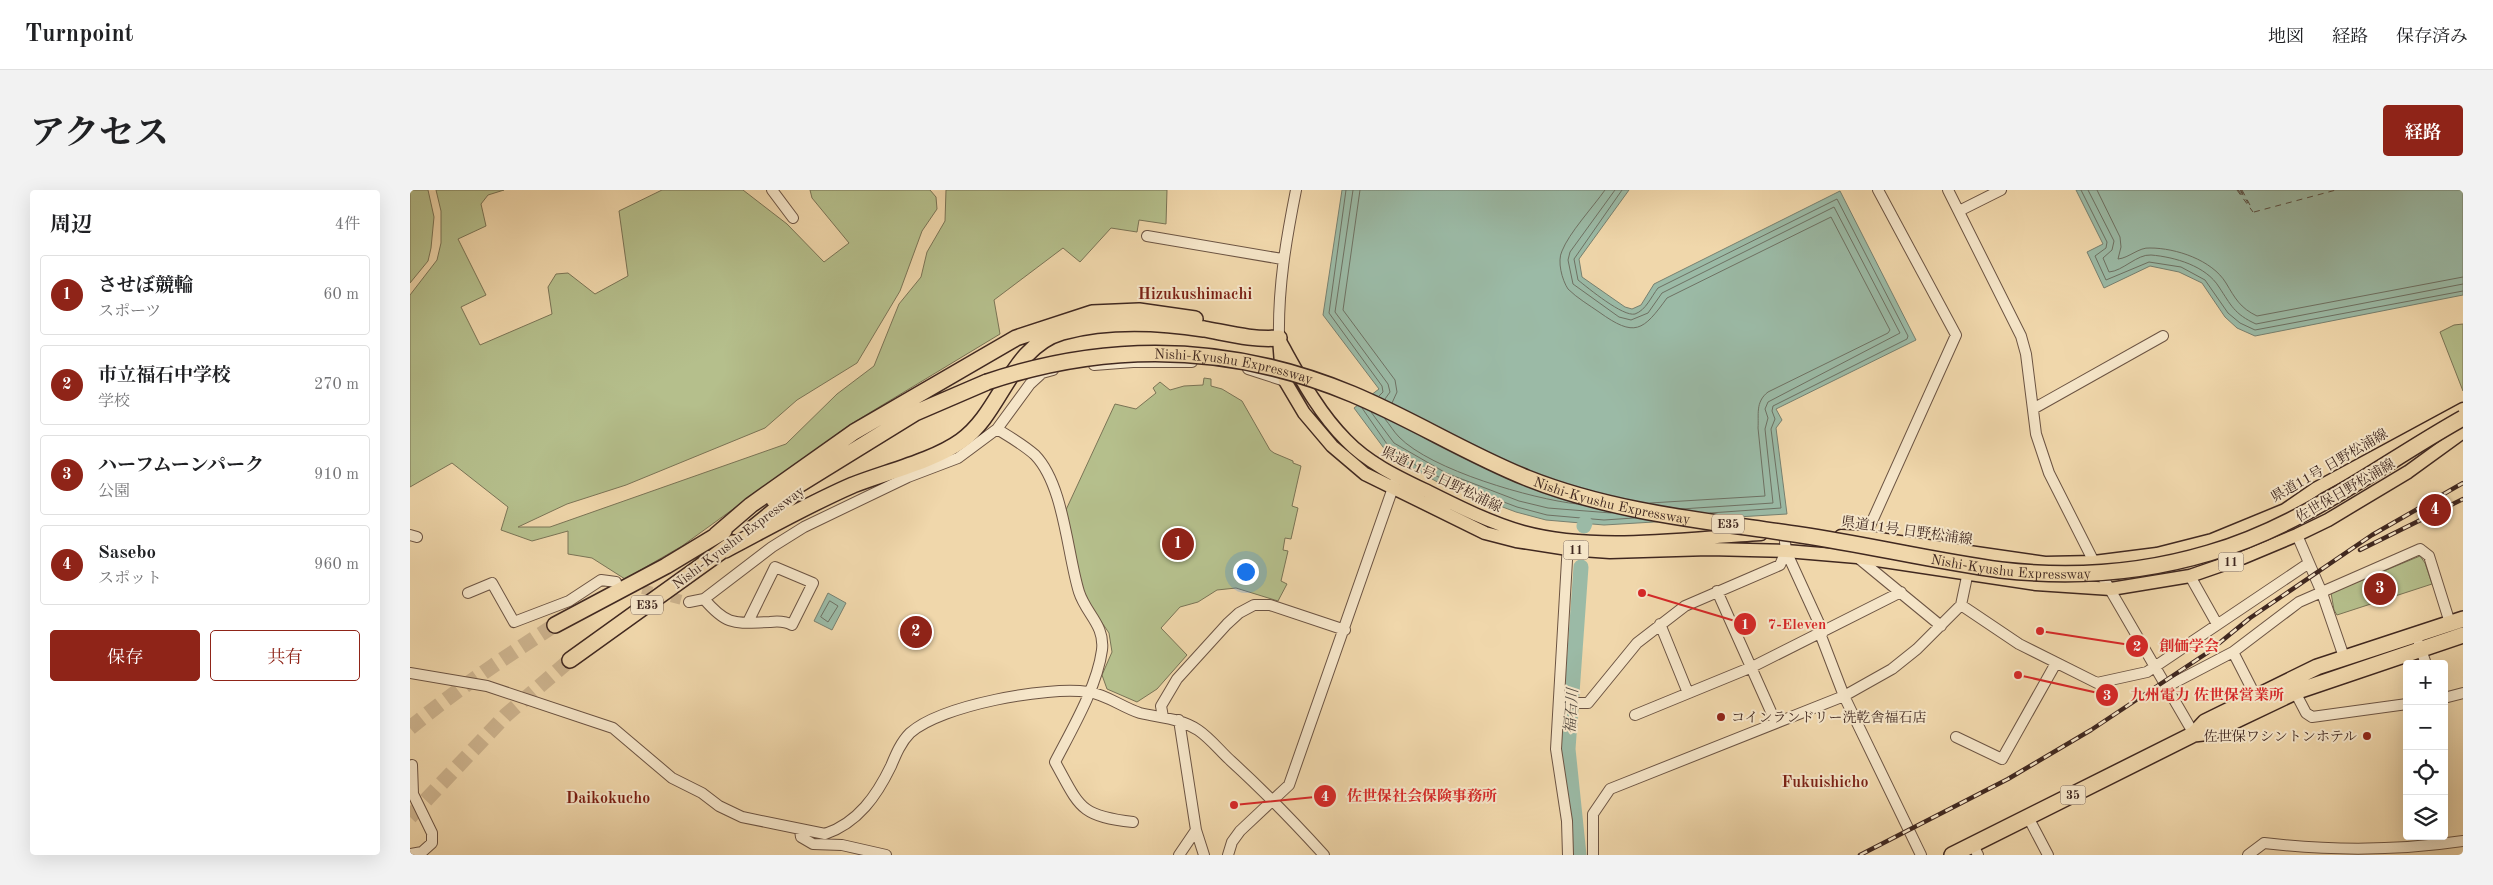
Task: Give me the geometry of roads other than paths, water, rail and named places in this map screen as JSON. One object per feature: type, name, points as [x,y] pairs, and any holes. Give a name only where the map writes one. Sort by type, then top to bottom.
[{"type":"highway","points":[[716,536],[751,505],[854,432],[1016,338],[1092,313],[1139,312],[1256,329],[1279,338]]},
{"type":"highway","points":[[725,550],[836,492],[929,457],[960,441],[986,415],[1019,364],[1033,348],[1060,333],[1087,327],[1137,324],[1204,329],[1256,340],[1279,338]]},
{"type":"highway","name":"Nishi-Kyushu Expressway","points":[[555,625],[666,566],[915,413],[987,382],[1061,361],[1112,354],[1190,354],[1230,358],[1281,369],[1352,394],[1525,477],[1568,494],[1610,505],[1830,539],[1998,570],[2080,574],[2128,570],[2166,564],[2210,553],[2243,542],[2294,520],[2349,489],[2463,418]]},
{"type":"highway","name":"Nishi-Kyushu Expressway","points":[[570,660],[725,550],[832,465]]},
{"type":"highway","name":"35","points":[[1952,855],[1976,850],[2028,817],[2194,734],[2211,732],[2295,692],[2418,642],[2457,621]]},
{"type":"highway","name":"35","points":[[2194,734],[2205,722],[2317,667],[2344,657],[2463,635]]},
{"type":"main road","name":"県道11号 日野松浦線","points":[[1279,338],[1281,364],[1285,381],[1304,413],[1332,446],[1365,474],[1395,483],[1497,523],[1568,544],[1610,552],[1709,549],[1786,551],[1856,557],[1968,574]]},
{"type":"main road","name":"県道11号 日野松浦線","points":[[1279,338],[1312,398],[1329,422],[1362,455],[1395,483]]},
{"type":"main road","name":"県道11号 日野松浦線","points":[[1568,544],[1784,533],[1865,537],[1970,554],[2045,563],[2094,562],[2158,554],[2212,540],[2285,510],[2316,488],[2463,409]]},
{"type":"main road","name":"佐世保日野松浦線","points":[[1968,574],[2036,584],[2111,589],[2190,576],[2242,558],[2328,520],[2408,472],[2463,432]]},
{"type":"street","points":[[772,190],[793,218]]},
{"type":"street","points":[[1279,338],[1278,299],[1282,259],[1296,190]]},
{"type":"street","points":[[1865,537],[1956,335],[1878,190]]},
{"type":"street","points":[[1948,190],[2020,336],[2026,354],[2036,434],[2049,473],[2094,562],[2194,734]]},
{"type":"street","points":[[1959,212],[1999,191]]},
{"type":"street","points":[[1147,236],[1282,259]]},
{"type":"street","points":[[2033,410],[2163,336]]},
{"type":"street","points":[[689,602],[704,600],[772,547],[804,527],[908,477],[958,458],[997,429],[1030,384],[1042,374],[1059,369],[1133,362],[1193,362],[1233,366],[1285,381]]},
{"type":"street","points":[[997,429],[1035,456],[1047,474],[1057,499],[1079,592],[1103,636],[1102,652],[1089,692],[1056,762],[1082,807],[1097,816],[1133,822]]},
{"type":"street","points":[[1228,855],[1232,842],[1240,831],[1289,785],[1345,630],[1395,483]]},
{"type":"street","points":[[1784,533],[1786,551],[1823,632],[1821,636],[1844,696],[1921,855]]},
{"type":"street","points":[[2297,535],[2322,593],[2344,657]]},
{"type":"street","points":[[1568,544],[1561,703],[1556,748],[1567,821],[1568,855]]},
{"type":"street","points":[[2166,687],[2233,652],[2299,602],[2420,549],[2429,556],[2457,621]]},
{"type":"street","points":[[1561,703],[1588,703],[1637,643],[1660,624],[1684,606],[1780,565],[1786,551]]},
{"type":"street","points":[[1593,855],[1593,814],[1610,789],[1844,696],[1892,669],[1917,649],[1961,605],[1968,574],[1970,554]]},
{"type":"street","points":[[1856,557],[1941,626]]},
{"type":"street","points":[[1961,605],[2019,644],[2097,684],[2147,672],[2309,563]]},
{"type":"street","points":[[704,600],[725,620],[748,622],[780,621],[792,625],[813,583],[775,566],[748,622]]},
{"type":"street","points":[[2190,576],[2217,624]]},
{"type":"street","points":[[468,594],[492,583],[514,622],[569,602],[601,580],[616,582]]},
{"type":"street","points":[[1717,591],[1776,723]]},
{"type":"street","points":[[1635,715],[1752,667],[1901,592]]},
{"type":"street","points":[[1163,717],[1161,706],[1177,679],[1239,613],[1254,605],[1270,605],[1345,630]]},
{"type":"street","points":[[1660,624],[1688,693]]},
{"type":"street","points":[[2418,642],[2425,660]]},
{"type":"street","points":[[2233,652],[2256,697]]},
{"type":"street","points":[[1956,738],[2002,759],[2056,662]]},
{"type":"street","points":[[410,673],[487,686],[613,728],[672,778],[702,793],[719,806],[742,817],[825,834],[836,830],[851,820],[870,803],[902,743],[911,733],[931,720],[961,708],[990,701],[1054,692],[1089,692],[1139,713],[1179,720],[1199,731],[1274,800],[1324,855]]},
{"type":"street","points":[[2295,692],[2306,713],[2312,717],[2403,705]]},
{"type":"street","points":[[2448,697],[2463,694]]},
{"type":"street","points":[[1179,720],[1196,830],[1204,855]]},
{"type":"street","points":[[410,854],[422,852],[432,843],[432,834],[419,809],[414,794],[412,765]]},
{"type":"street","points":[[2028,817],[2048,855]]},
{"type":"street","points":[[800,830],[801,837],[814,844],[842,844],[886,855]]},
{"type":"street","points":[[1178,855],[1196,830]]},
{"type":"street","points":[[2248,855],[2264,843],[2309,848],[2387,849],[2412,848],[2463,840]]},
{"type":"water","points":[[1342,190],[1629,190],[1579,259],[1582,277],[1625,307],[1632,309],[1641,305],[1654,284],[1840,191],[1916,340],[1776,409],[1782,420],[1776,428],[1787,514],[1604,525],[1546,520],[1516,512],[1441,484],[1398,460],[1386,451],[1354,408],[1379,389],[1323,315]]},
{"type":"water","points":[[2076,190],[2463,190],[2463,295],[2255,336],[2237,328],[2225,317],[2202,283],[2179,272],[2150,266],[2104,288],[2087,252],[2103,244]]},
{"type":"water","points":[[828,593],[846,603],[832,630],[814,621]]},
{"type":"waterway","name":"福石川","points":[[1579,855],[1568,749],[1581,567]]},
{"type":"tunnel","points":[[628,585],[689,602]]},
{"type":"tunnel","points":[[410,728],[481,674],[555,625]]},
{"type":"tunnel","points":[[410,817],[506,715],[570,660]]},
{"type":"railway","points":[[1860,855],[2008,779],[2091,730],[2207,653],[2250,618],[2372,535],[2463,483]]},
{"type":"railway","points":[[2360,550],[2463,499]]},
{"type":"place","name":"Sasebo","points":[[2435,510]]},
{"type":"place","name":"させぼ競輪","points":[[1178,544]]},
{"type":"place","name":"ハーフムーンパーク","points":[[2380,589]]},
{"type":"place","name":"7-Eleven","points":[[1642,593]]},
{"type":"place","name":"創価学会","points":[[2040,631]]},
{"type":"place","name":"市立福石中学校","points":[[916,632]]},
{"type":"place","name":"九州電力 佐世保営業所","points":[[2018,675]]},
{"type":"place","name":"コインランドリー洗乾舎福石店","points":[[1721,717]]},
{"type":"place","name":"佐世保ワシントンホテル","points":[[2367,736]]},
{"type":"place","name":"佐世保社会保険事務所","points":[[1234,805]]},
{"type":"district","name":"Hizukushimachi","points":[[1195,293]]},
{"type":"district","name":"Fukuishicho","points":[[1825,781]]},
{"type":"district","name":"Daikokucho","points":[[608,797]]}]
